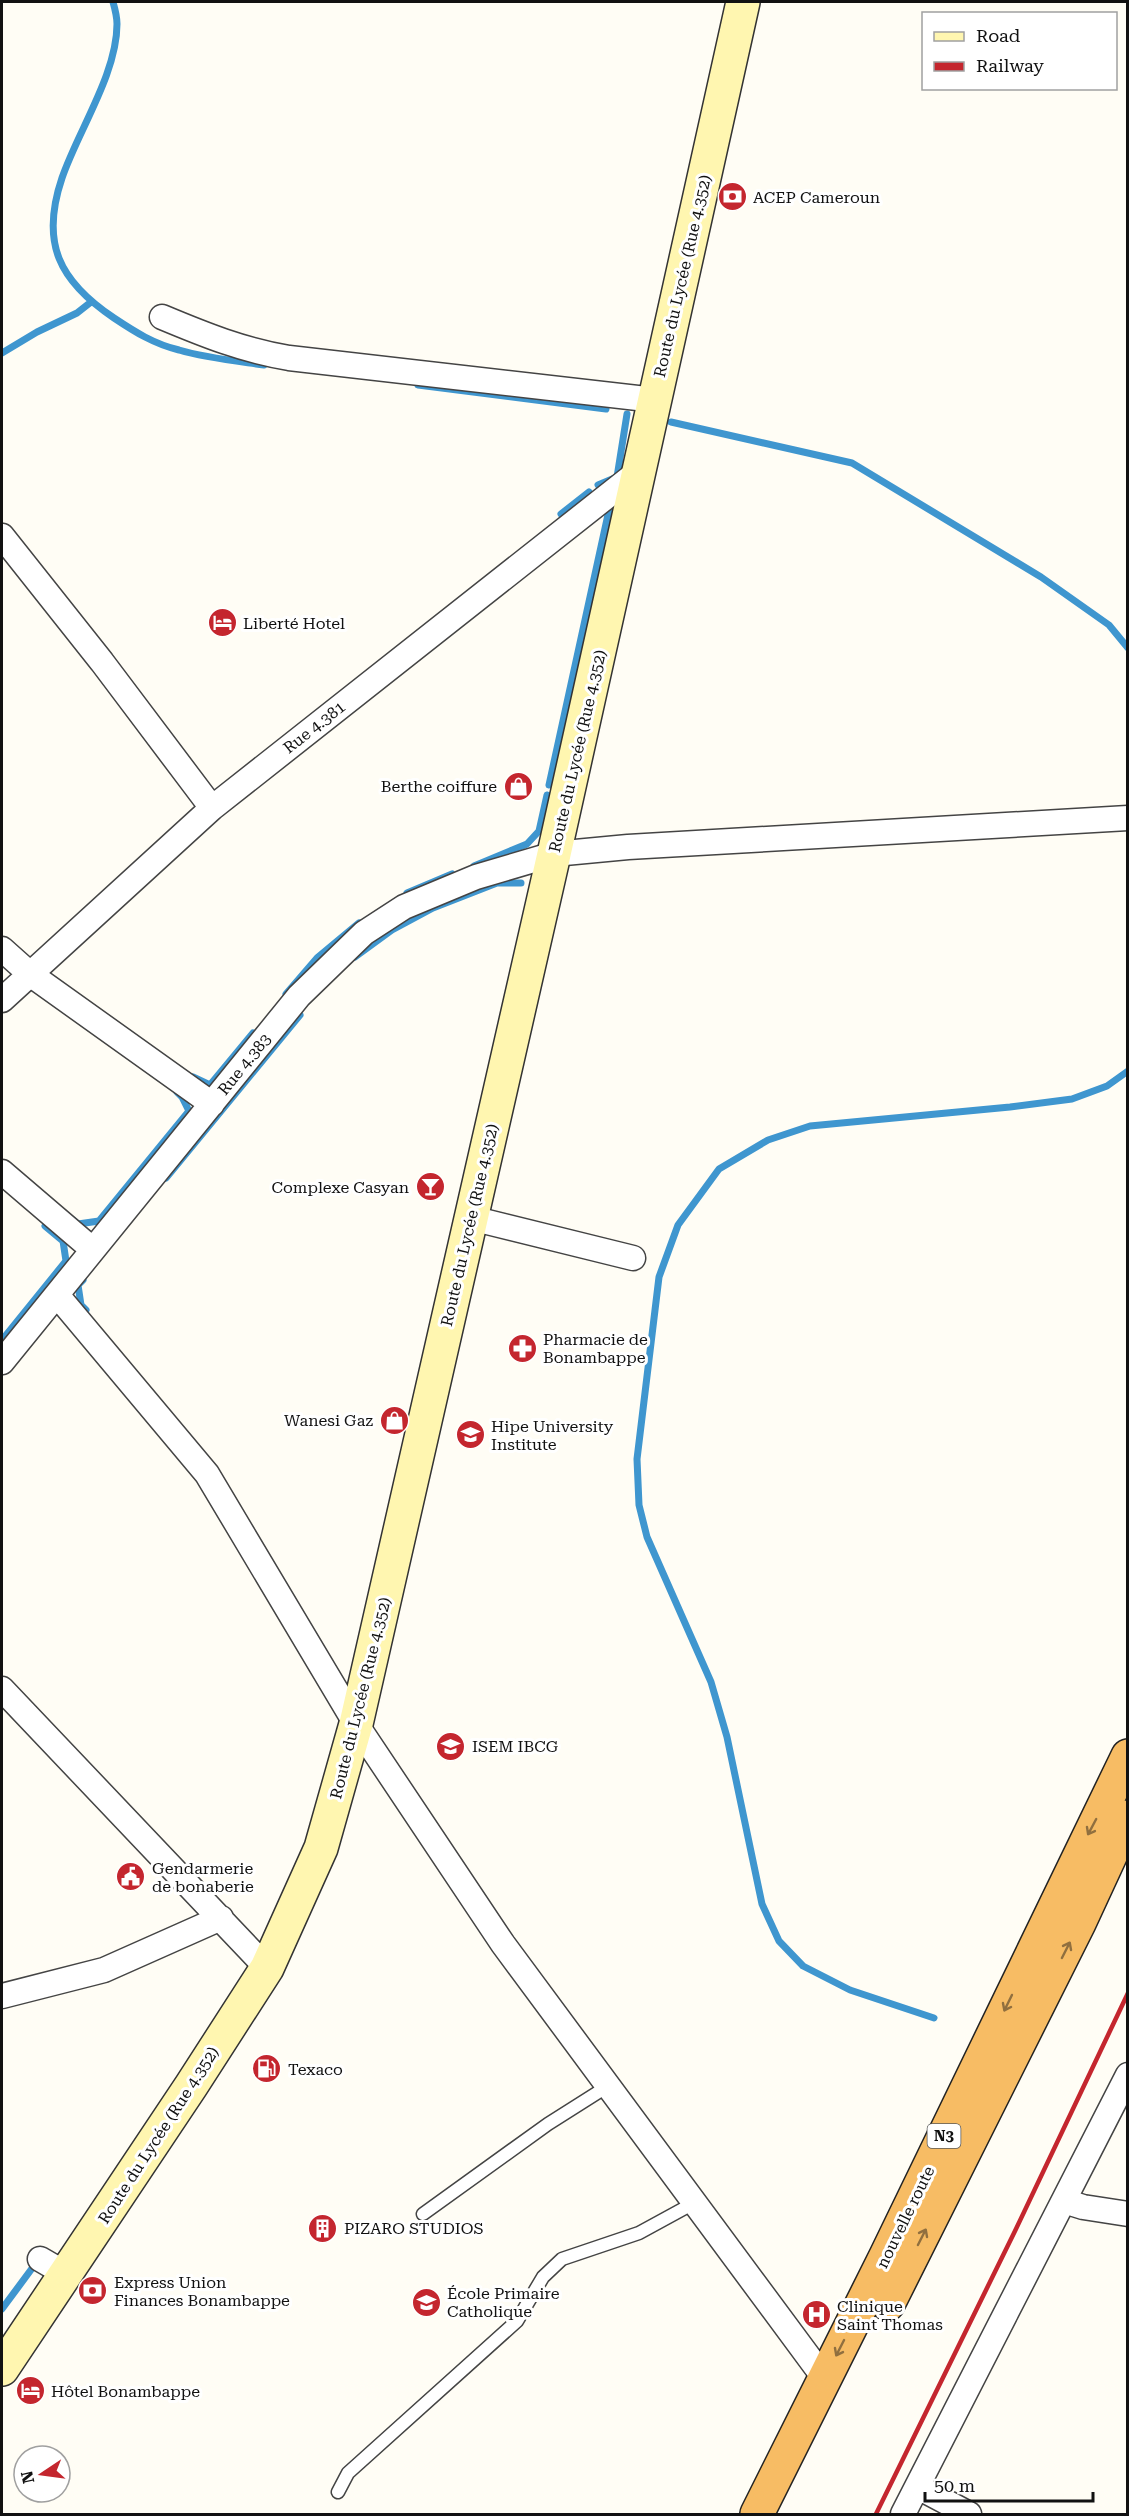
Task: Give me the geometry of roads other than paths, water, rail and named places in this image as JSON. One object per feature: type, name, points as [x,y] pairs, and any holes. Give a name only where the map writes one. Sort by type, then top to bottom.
[{"type":"highway","name":"nouvelle route","points":[[782,2514],[1077,1857],[1123,1776]]},
{"type":"highway","name":"nouvelle route","points":[[757,2514],[825,2379],[897,2261],[1079,1923],[1128,1817]]},
{"type":"main road","name":"Route du Lycée (Rue 4.352)","points":[[2,2369],[53,2266],[175,2129],[252,2006],[321,1848],[356,1724],[554,854],[743,2]]},
{"type":"street","points":[[162,317],[223,343],[289,358],[655,400]]},
{"type":"street","name":"Rue 4.381","points":[[2,1000],[212,808],[639,471]]},
{"type":"street","points":[[2,536],[102,662],[212,808]]},
{"type":"street","name":"Rue 4.383","points":[[2,1362],[299,996],[364,933],[404,907],[476,877],[554,854],[628,847],[1128,818]]},
{"type":"street","points":[[2,949],[30,974],[212,1104]]},
{"type":"street","points":[[2,1172],[92,1249]]},
{"type":"street","points":[[471,1218],[633,1258]]},
{"type":"street","points":[[57,1295],[207,1474],[356,1724],[503,1944],[825,2379]]},
{"type":"street","points":[[2,1689],[267,1968]]},
{"type":"street","points":[[2,1996],[104,1970],[221,1918]]},
{"type":"street","points":[[903,2514],[1128,2075]]},
{"type":"street","points":[[1064,2201],[1083,2207],[1128,2214]]},
{"type":"street","points":[[918,2487],[969,2514]]},
{"type":"lane","points":[[423,2214],[548,2124],[608,2086]]},
{"type":"lane","points":[[338,2492],[348,2473],[517,2321],[543,2277],[562,2259],[639,2233],[694,2203]]},
{"type":"waterway","points":[[113,2],[117,24],[111,63],[69,160],[56,201],[53,222],[54,241],[59,258],[68,275],[95,304],[145,337],[189,353],[264,365]]},
{"type":"waterway","points":[[2,353],[37,332],[77,313],[91,302]]},
{"type":"waterway","points":[[418,385],[606,409]]},
{"type":"waterway","points":[[598,485],[617,477],[627,414]]},
{"type":"waterway","points":[[671,422],[852,463],[1041,577],[1109,625],[1128,648]]},
{"type":"waterway","points":[[561,514],[589,492]]},
{"type":"waterway","points":[[549,785],[609,510]]},
{"type":"waterway","points":[[474,866],[527,844],[539,831],[547,795]]},
{"type":"waterway","points":[[407,893],[452,874]]},
{"type":"waterway","points":[[355,957],[392,930],[433,908],[497,883],[521,883]]},
{"type":"waterway","points":[[286,994],[317,958],[359,923]]},
{"type":"waterway","points":[[166,1178],[300,1015]]},
{"type":"waterway","points":[[193,1077],[210,1085],[253,1033]]},
{"type":"waterway","points":[[934,2018],[850,1990],[803,1966],[779,1941],[762,1904],[727,1737],[711,1682],[647,1537],[639,1505],[637,1459],[659,1277],[678,1225],[719,1169],[768,1140],[810,1126],[1072,1099],[1107,1086],[1128,1071]]},
{"type":"waterway","points":[[73,1220],[78,1224],[99,1221],[189,1111],[177,1092]]},
{"type":"waterway","points":[[2,1340],[66,1261],[63,1241],[45,1226]]},
{"type":"waterway","points":[[83,1280],[78,1285],[81,1305],[86,1310]]},
{"type":"waterway","points":[[2,2309],[36,2263]]},
{"type":"railway","points":[[876,2514],[1015,2231],[1128,1993]]},
{"type":"place","name":"ACEP Cameroun","points":[[732,197]]},
{"type":"place","name":"Liberté Hotel","points":[[222,623]]},
{"type":"place","name":"Berthe coiffure","points":[[518,786]]},
{"type":"place","name":"Complexe Casyan","points":[[430,1187]]},
{"type":"place","name":"Pharmacie de Bonambappe","points":[[522,1348]]},
{"type":"place","name":"Wanesi Gaz","points":[[394,1420]]},
{"type":"place","name":"Hipe University Institute","points":[[470,1435]]},
{"type":"place","name":"ISEM IBCG","points":[[451,1746]]},
{"type":"place","name":"Gendarmerie de bonaberie","points":[[131,1877]]},
{"type":"place","name":"Texaco","points":[[267,2069]]},
{"type":"place","name":"PIZARO STUDIOS","points":[[323,2228]]},
{"type":"place","name":"Express Union Finances Bonambappe","points":[[93,2291]]},
{"type":"place","name":"École Primaire Catholique","points":[[426,2302]]},
{"type":"place","name":"Clinique Saint Thomas","points":[[816,2315]]},
{"type":"place","name":"Hôtel Bonambappe","points":[[30,2391]]}]
